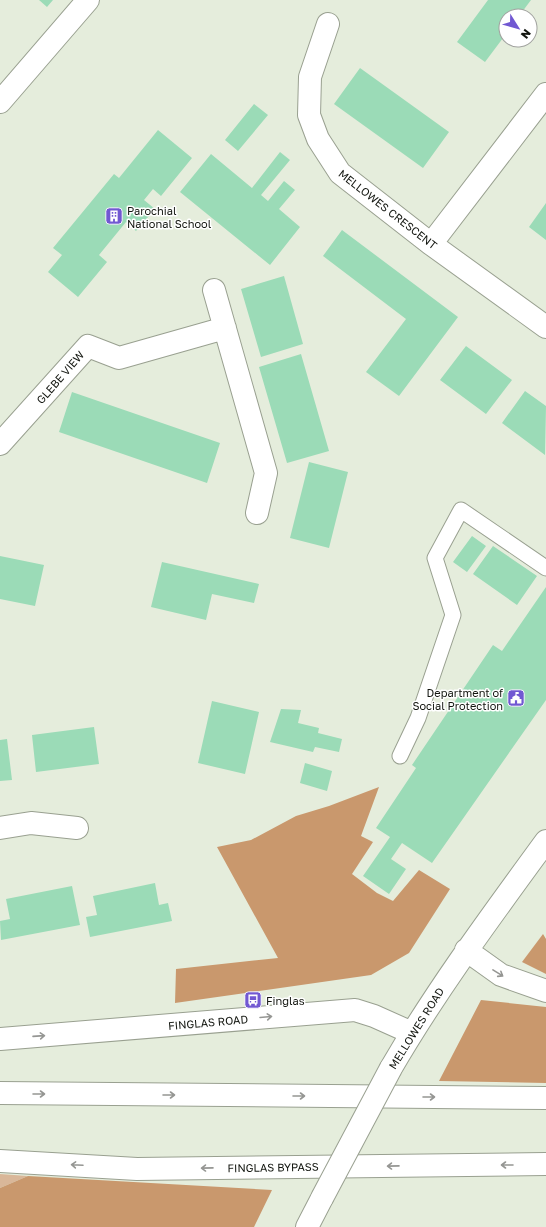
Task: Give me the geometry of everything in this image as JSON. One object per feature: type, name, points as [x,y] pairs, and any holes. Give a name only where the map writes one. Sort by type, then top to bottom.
[{"type":"main road","points":[[0,102],[88,0]]},
{"type":"main road","name":"MELLOWES CRESCENT","points":[[328,24],[310,77],[309,115],[318,139],[340,173],[432,244],[546,327]]},
{"type":"main road","points":[[432,244],[546,94]]},
{"type":"main road","points":[[214,290],[266,473],[257,513]]},
{"type":"main road","name":"GLEBE VIEW","points":[[0,444],[88,346],[119,358],[225,328]]},
{"type":"main road","points":[[0,828],[31,823],[77,828]]},
{"type":"main road","name":"MELLOWES ROAD","points":[[307,1227],[391,1068],[412,1033],[466,950],[546,841]]},
{"type":"main road","points":[[466,950],[501,975],[546,990]]},
{"type":"main road","name":"FINGLAS ROAD","points":[[0,1039],[356,1010],[374,1016],[412,1033]]},
{"type":"main road","points":[[0,1093],[546,1098]]},
{"type":"main road","name":"FINGLAS BYPASS","points":[[0,1161],[137,1168],[546,1164]]},
{"type":"lane","points":[[400,756],[418,718],[453,615],[435,558],[461,510],[546,568]]},
{"type":"shaded area","points":[[379,787],[361,836],[373,842],[352,874],[377,893],[393,901],[419,870],[450,889],[409,953],[371,975],[175,1003],[176,969],[278,958],[217,847],[251,840],[296,816],[329,806]]},
{"type":"shaded area","points":[[543,934],[546,939],[546,974],[522,962]]},
{"type":"shaded area","points":[[481,1000],[546,1007],[546,1083],[439,1081]]},
{"type":"shaded area","points":[[0,1174],[28,1176],[0,1188]]},
{"type":"shaded area","points":[[28,1176],[272,1190],[254,1227],[0,1227],[0,1188]]},
{"type":"building","points":[[39,0],[53,0],[47,7]]},
{"type":"building","points":[[488,0],[531,0],[525,8],[498,8],[498,45],[485,62],[457,42]]},
{"type":"building","points":[[360,68],[449,132],[423,168],[334,104]]},
{"type":"building","points":[[254,104],[268,115],[238,151],[225,140]]},
{"type":"building","name":"Parochial National School","points":[[158,130],[192,158],[161,196],[153,189],[144,200],[155,209],[136,231],[126,222],[99,255],[107,262],[78,297],[48,272],[62,255],[53,248],[114,174],[119,178]]},
{"type":"building","points":[[280,152],[290,160],[261,195],[268,201],[284,181],[295,190],[279,209],[300,227],[270,265],[180,192],[211,154],[252,188]]},
{"type":"building","points":[[546,203],[546,240],[529,227]]},
{"type":"building","points":[[342,230],[458,317],[399,396],[366,372],[406,319],[323,256]]},
{"type":"building","points":[[284,276],[303,344],[261,357],[241,289]]},
{"type":"building","points":[[466,346],[512,380],[486,414],[440,380]]},
{"type":"building","points":[[301,354],[329,451],[287,463],[259,367]]},
{"type":"building","points":[[525,391],[546,406],[545,455],[502,423]]},
{"type":"building","points":[[72,392],[220,443],[207,483],[59,432]]},
{"type":"building","points":[[309,462],[348,472],[329,548],[290,538]]},
{"type":"building","points":[[472,536],[486,546],[467,572],[453,562]]},
{"type":"building","points":[[493,546],[537,576],[517,605],[473,574]]},
{"type":"building","points":[[0,556],[44,565],[35,606],[0,599]]},
{"type":"building","points":[[162,562],[259,584],[254,603],[212,594],[206,620],[151,607]]},
{"type":"building","points":[[546,587],[546,700],[432,863],[402,843],[391,859],[406,869],[389,894],[363,876],[390,837],[376,828],[416,768],[412,765],[493,645],[502,651]]},
{"type":"building","points":[[212,701],[259,712],[245,774],[198,763]]},
{"type":"building","points":[[281,709],[301,710],[298,723],[319,728],[318,733],[342,739],[339,752],[315,747],[313,752],[270,742]]},
{"type":"building","points":[[94,727],[99,764],[36,772],[32,735]]},
{"type":"building","points":[[7,739],[12,780],[0,781],[0,740]]},
{"type":"building","points":[[305,763],[332,771],[327,791],[300,783]]},
{"type":"building","points":[[155,883],[159,905],[168,903],[172,921],[90,937],[86,917],[97,915],[93,896]]},
{"type":"building","points":[[72,886],[80,925],[1,940],[0,921],[10,919],[6,899]]},
{"type":"place","name":"Parochial National School","points":[[114,216]]},
{"type":"place","name":"Department of Social Protection","points":[[516,698]]},
{"type":"place","name":"Finglas","points":[[253,1000]]}]
